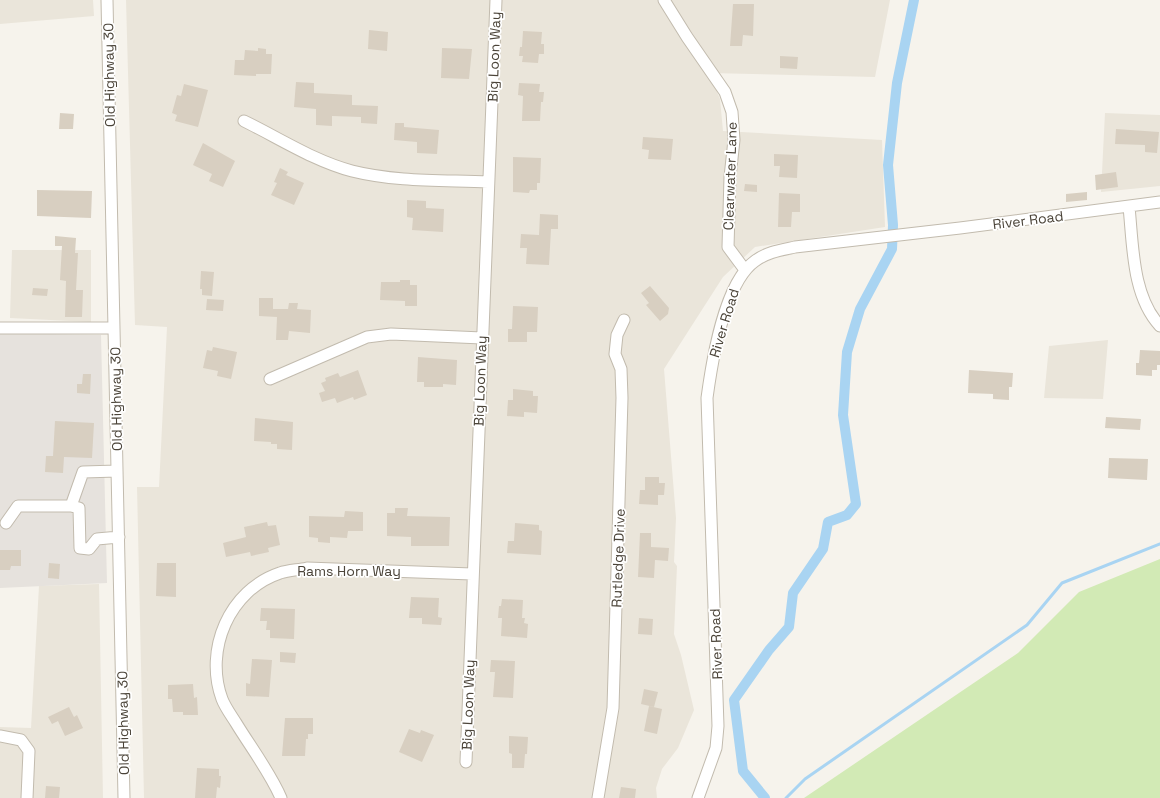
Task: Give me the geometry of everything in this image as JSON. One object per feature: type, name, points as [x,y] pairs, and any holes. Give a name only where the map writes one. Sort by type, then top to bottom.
[{"type":"street","name":"Old Highway 30","points":[[107,0],[124,798]]},
{"type":"street","name":"Big Loon Way","points":[[466,762],[472,574],[496,0]]},
{"type":"street","name":"Clearwater Lane","points":[[664,0],[687,37],[725,92],[732,112],[734,140],[730,177],[728,247],[745,270]]},
{"type":"street","points":[[244,121],[320,160],[352,170],[386,177],[488,182]]},
{"type":"street","name":"River Road","points":[[698,798],[716,748],[718,726],[707,398],[711,365],[727,307],[737,281],[745,270],[755,261],[771,252],[796,247],[1160,202]]},
{"type":"street","points":[[1129,207],[1135,273],[1151,317],[1160,326]]},
{"type":"street","name":"Rutledge Drive","points":[[598,798],[614,708],[622,398],[621,369],[615,354],[617,335],[624,320]]},
{"type":"street","points":[[0,328],[114,328]]},
{"type":"street","points":[[270,379],[367,337],[391,334],[482,338]]},
{"type":"street","points":[[71,506],[83,472],[117,470]]},
{"type":"street","points":[[6,523],[18,506],[71,506],[79,508],[80,548],[89,549],[98,539],[119,537]]},
{"type":"street","name":"Rams Horn Way","points":[[281,798],[222,701],[216,678],[216,656],[220,635],[228,616],[240,600],[259,583],[280,573],[307,568],[472,574]]},
{"type":"street","points":[[0,736],[21,740],[29,751],[27,798]]},
{"type":"shaded area","points":[[0,0],[93,0],[94,16],[0,24]]},
{"type":"shaded area","points":[[126,0],[890,0],[875,77],[709,73],[720,99],[723,131],[882,140],[885,227],[755,247],[723,277],[664,369],[676,518],[674,562],[677,566],[674,634],[681,655],[694,710],[678,748],[662,769],[656,788],[657,798],[144,798],[137,487],[159,487],[167,327],[135,325]]},
{"type":"shaded area","points":[[1105,113],[1160,115],[1160,186],[1101,192]]},
{"type":"shaded area","points":[[12,250],[91,250],[91,322],[10,318]]},
{"type":"shaded area","points":[[0,333],[101,335],[107,583],[0,588]]},
{"type":"shaded area","points":[[1108,340],[1103,399],[1044,398],[1049,346]]},
{"type":"shaded area","points":[[99,584],[103,798],[0,798],[0,727],[31,728],[39,586]]},
{"type":"green space","points":[[1160,559],[1160,798],[804,798],[1018,653],[1079,592]]},
{"type":"building","points":[[733,4],[754,4],[753,36],[743,35],[742,46],[730,46]]},
{"type":"building","points":[[369,30],[388,32],[387,51],[368,49]]},
{"type":"building","points":[[523,31],[542,32],[541,44],[544,44],[544,54],[539,54],[538,63],[522,62],[523,56],[519,56],[520,47],[522,47]]},
{"type":"building","points":[[258,48],[266,49],[266,54],[272,54],[271,74],[256,74],[256,76],[234,75],[235,60],[244,60],[245,50],[258,51]]},
{"type":"building","points":[[442,48],[472,49],[469,79],[441,78]]},
{"type":"building","points":[[780,56],[798,57],[797,69],[780,68]]},
{"type":"building","points":[[296,82],[314,83],[314,93],[352,95],[352,105],[378,106],[377,124],[361,123],[361,117],[332,116],[332,126],[316,125],[316,109],[294,107]]},
{"type":"building","points":[[519,83],[540,84],[539,92],[544,92],[543,102],[541,102],[540,121],[522,121],[523,96],[518,95]]},
{"type":"building","points":[[184,84],[208,90],[198,127],[175,121],[177,115],[172,113],[177,95],[181,96]]},
{"type":"building","points":[[60,113],[74,114],[73,129],[59,129]]},
{"type":"building","points":[[395,123],[404,123],[404,127],[439,130],[437,154],[417,153],[417,142],[394,140]]},
{"type":"building","points":[[1116,129],[1159,132],[1157,153],[1145,152],[1145,145],[1115,144]]},
{"type":"building","points":[[643,137],[673,139],[671,160],[648,159],[649,150],[642,149]]},
{"type":"building","points":[[203,143],[235,161],[223,187],[209,181],[212,174],[193,165]]},
{"type":"building","points":[[774,154],[798,155],[797,178],[779,177],[780,166],[774,166]]},
{"type":"building","points":[[513,157],[541,158],[540,183],[537,183],[537,190],[530,190],[529,193],[513,192]]},
{"type":"building","points":[[280,168],[288,172],[286,175],[304,183],[294,205],[271,195],[277,183],[274,182]]},
{"type":"building","points":[[1116,172],[1118,187],[1096,190],[1095,175]]},
{"type":"building","points":[[745,184],[757,185],[757,192],[744,191]]},
{"type":"building","points":[[37,190],[92,191],[91,218],[37,216]]},
{"type":"building","points":[[1087,192],[1087,200],[1066,202],[1066,194]]},
{"type":"building","points":[[779,193],[800,194],[800,212],[792,212],[791,227],[778,227]]},
{"type":"building","points":[[407,200],[426,201],[426,208],[444,209],[443,232],[412,230],[413,218],[407,217]]},
{"type":"building","points":[[540,214],[558,215],[558,229],[551,229],[549,265],[526,264],[527,248],[520,248],[521,234],[539,235]]},
{"type":"building","points":[[55,236],[76,238],[75,253],[78,253],[76,290],[83,290],[82,317],[65,317],[66,281],[60,280],[62,246],[55,246]]},
{"type":"building","points":[[201,271],[214,272],[212,296],[202,295],[202,289],[200,289]]},
{"type":"building","points":[[400,280],[410,280],[410,285],[417,285],[417,306],[405,306],[405,301],[380,300],[381,282],[400,282]]},
{"type":"building","points":[[650,286],[669,308],[668,314],[660,321],[646,305],[649,303],[641,293]]},
{"type":"building","points":[[33,288],[48,289],[47,296],[32,295]]},
{"type":"building","points":[[259,298],[273,298],[273,309],[288,309],[289,303],[298,303],[297,309],[311,310],[310,333],[289,331],[288,340],[276,340],[277,317],[259,316]]},
{"type":"building","points":[[207,299],[224,300],[223,311],[206,310]]},
{"type":"building","points":[[513,306],[538,307],[537,332],[527,332],[527,342],[508,342],[508,329],[512,329]]},
{"type":"building","points":[[213,347],[237,352],[231,379],[217,376],[218,371],[203,368],[207,350],[212,351]]},
{"type":"building","points":[[1140,350],[1160,351],[1160,365],[1157,365],[1157,370],[1152,370],[1152,376],[1136,375],[1136,363],[1139,363]]},
{"type":"building","points":[[418,357],[457,360],[456,385],[443,384],[443,387],[424,387],[424,382],[417,382]]},
{"type":"building","points":[[358,370],[367,395],[354,400],[353,397],[337,403],[335,398],[322,402],[319,393],[325,391],[321,383],[326,381],[325,378],[338,373],[340,377]]},
{"type":"building","points":[[969,370],[1013,373],[1012,387],[1009,387],[1009,400],[993,399],[993,394],[968,393]]},
{"type":"building","points":[[83,374],[91,374],[90,394],[77,393],[77,384],[82,384]]},
{"type":"building","points":[[513,389],[533,391],[533,396],[538,396],[537,413],[524,412],[524,417],[507,416],[508,400],[513,400]]},
{"type":"building","points":[[1106,417],[1141,419],[1140,430],[1105,428]]},
{"type":"building","points":[[255,418],[293,422],[292,450],[277,449],[277,444],[271,444],[271,442],[254,441]]},
{"type":"building","points":[[55,421],[94,423],[92,458],[64,457],[63,473],[45,472],[46,456],[53,456]]},
{"type":"building","points":[[1109,458],[1148,459],[1147,480],[1108,478]]},
{"type":"building","points":[[645,477],[659,477],[659,483],[665,483],[664,495],[658,495],[658,505],[639,504],[640,490],[645,490]]},
{"type":"building","points":[[395,508],[408,508],[407,516],[450,517],[449,546],[411,546],[411,537],[387,536],[387,513],[395,513]]},
{"type":"building","points":[[345,511],[363,512],[363,531],[348,531],[347,538],[330,537],[330,543],[318,542],[318,538],[309,537],[309,516],[344,517]]},
{"type":"building","points":[[267,522],[268,526],[276,525],[280,545],[268,548],[269,552],[251,556],[250,552],[226,557],[223,543],[246,537],[244,527]]},
{"type":"building","points":[[515,523],[539,525],[539,530],[542,531],[541,555],[507,553],[508,541],[514,541]]},
{"type":"building","points":[[640,533],[651,533],[651,547],[669,548],[668,561],[655,560],[654,578],[638,577]]},
{"type":"building","points":[[0,550],[21,550],[21,566],[11,566],[10,570],[0,570]]},
{"type":"building","points":[[49,563],[60,564],[59,579],[48,578]]},
{"type":"building","points":[[157,563],[176,563],[176,597],[156,596]]},
{"type":"building","points":[[411,597],[439,598],[438,617],[442,618],[441,625],[422,624],[422,618],[409,618]]},
{"type":"building","points":[[502,599],[523,600],[522,618],[525,618],[524,623],[528,624],[527,638],[501,636],[502,618],[498,618],[499,606],[501,606]]},
{"type":"building","points":[[261,608],[295,609],[294,639],[270,638],[270,630],[266,630],[267,621],[260,621]]},
{"type":"building","points":[[639,618],[653,619],[652,635],[638,634]]},
{"type":"building","points":[[280,652],[296,653],[295,663],[280,662]]},
{"type":"building","points":[[252,659],[272,660],[269,697],[246,696],[246,683],[250,684]]},
{"type":"building","points":[[491,660],[515,661],[513,698],[493,697],[495,672],[490,672]]},
{"type":"building","points":[[193,684],[194,698],[197,697],[198,715],[183,715],[183,712],[173,712],[172,699],[168,699],[168,685]]},
{"type":"building","points":[[644,689],[658,692],[654,707],[641,704]]},
{"type":"building","points":[[649,706],[662,709],[657,734],[644,731]]},
{"type":"building","points":[[69,707],[74,717],[77,715],[83,728],[65,736],[58,721],[52,724],[48,717]]},
{"type":"building","points":[[285,718],[313,718],[313,734],[308,734],[308,739],[306,739],[305,756],[282,756]]},
{"type":"building","points":[[409,729],[420,733],[421,730],[434,735],[422,762],[399,752]]},
{"type":"building","points":[[509,736],[528,737],[524,768],[512,768],[512,754],[509,753]]},
{"type":"building","points":[[197,768],[219,769],[219,776],[221,776],[220,788],[217,787],[216,798],[195,798]]},
{"type":"building","points":[[46,786],[60,787],[59,798],[45,798]]},
{"type":"building","points":[[621,787],[636,789],[635,798],[619,798]]},
{"type":"waterway","points":[[765,798],[743,771],[734,700],[769,650],[789,627],[793,593],[823,549],[828,522],[847,515],[856,504],[843,415],[847,352],[860,309],[892,249],[893,225],[888,165],[897,83],[914,0]]},
{"type":"waterway","points":[[786,798],[805,779],[1027,625],[1062,583],[1160,544]]}]
